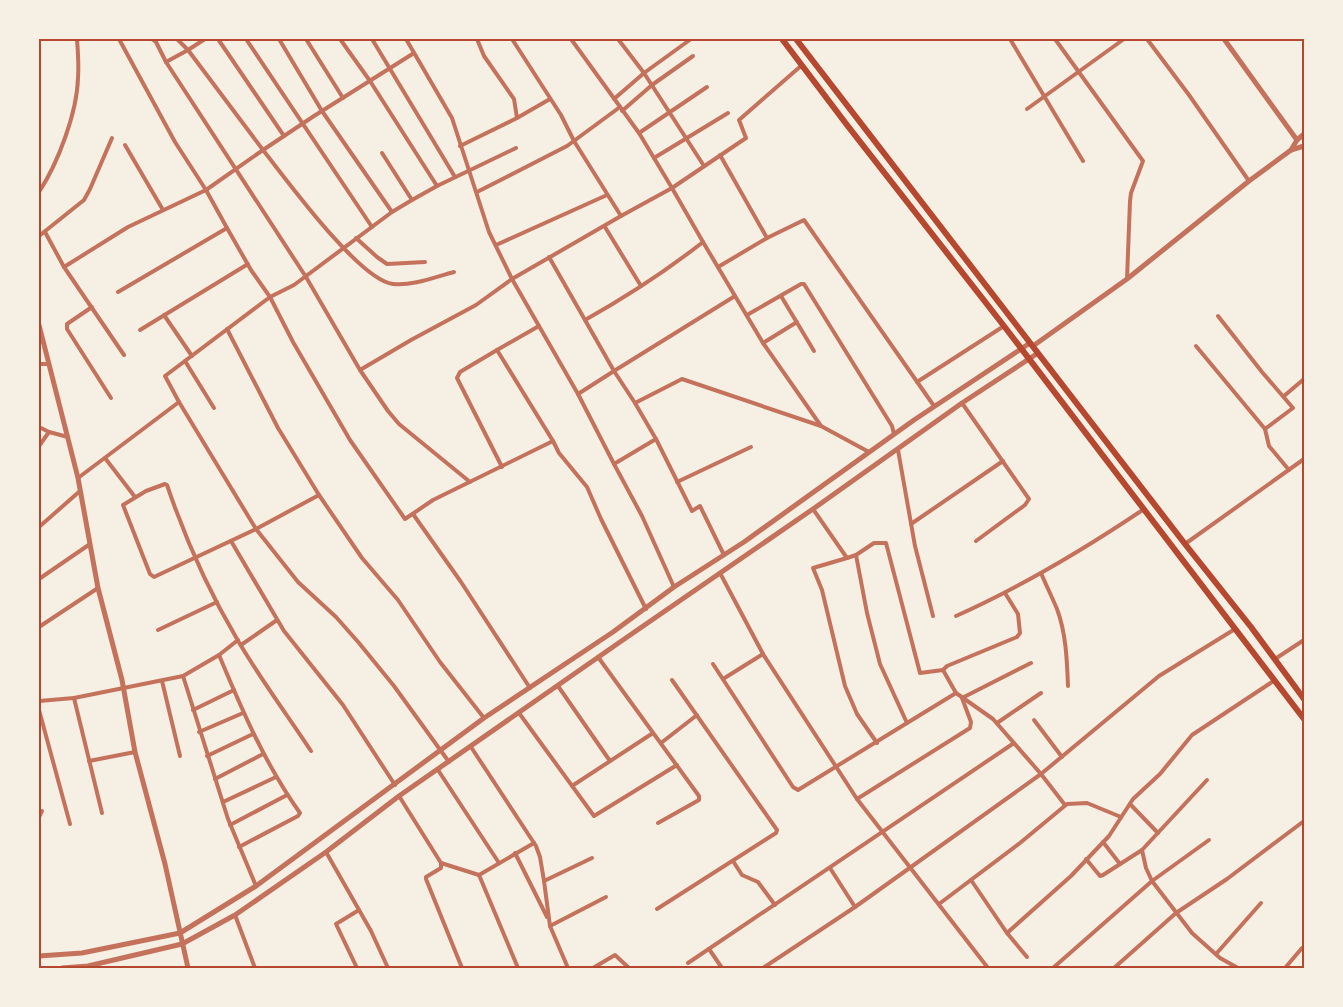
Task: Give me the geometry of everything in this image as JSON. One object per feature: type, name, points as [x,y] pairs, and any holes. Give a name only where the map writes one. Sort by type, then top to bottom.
[{"type":"highway","points":[[782,39],[1304,718]]},
{"type":"highway","points":[[796,39],[1251,627],[1304,699]]},
{"type":"highway","points":[[847,125],[857,118]]},
{"type":"street","points":[[39,192],[54,165],[72,114],[78,78],[77,39]]},
{"type":"street","points":[[119,39],[175,142],[206,190],[248,264],[270,297],[293,342],[350,440],[405,519],[433,500],[553,441]]},
{"type":"street","points":[[152,39],[156,42],[166,62],[306,277],[360,370],[388,411],[399,424],[470,482]]},
{"type":"street","points":[[177,39],[188,50],[263,150],[342,248],[377,276],[392,284],[415,282],[454,272]]},
{"type":"street","points":[[166,62],[205,39]]},
{"type":"street","points":[[218,39],[284,136]]},
{"type":"street","points":[[246,39],[372,227]]},
{"type":"street","points":[[279,39],[322,111],[392,212]]},
{"type":"street","points":[[306,39],[343,98]]},
{"type":"street","points":[[340,39],[370,81],[437,186]]},
{"type":"street","points":[[372,39],[455,177]]},
{"type":"street","points":[[406,39],[452,118],[489,232],[512,279],[578,394],[642,516],[674,587]]},
{"type":"street","points":[[477,39],[484,56],[514,99],[518,118]]},
{"type":"street","points":[[512,39],[561,115],[574,141],[621,216]]},
{"type":"street","points":[[571,39],[638,133],[763,342],[821,426]]},
{"type":"street","points":[[618,39],[644,73],[704,166]]},
{"type":"street","points":[[614,99],[644,73],[691,39]]},
{"type":"street","points":[[1010,39],[1083,161]]},
{"type":"street","points":[[1055,39],[1144,161],[1131,193],[1127,280]]},
{"type":"street","points":[[1027,109],[1124,39]]},
{"type":"street","points":[[1147,39],[1249,181]]},
{"type":"street","points":[[39,956],[82,952],[180,934],[256,886],[484,718],[646,609],[674,587],[724,555],[934,406],[1021,349],[1031,345],[1127,280],[1249,181],[1291,150],[1303,146],[1224,39]]},
{"type":"street","points":[[64,267],[128,227],[206,190],[302,124],[414,53]]},
{"type":"street","points":[[477,192],[574,141],[693,56]]},
{"type":"street","points":[[360,370],[411,340],[476,306],[512,279],[672,188],[746,138],[739,120],[802,65]]},
{"type":"street","points":[[638,133],[707,87]]},
{"type":"street","points":[[460,146],[518,118],[550,99]]},
{"type":"street","points":[[654,158],[728,113]]},
{"type":"street","points":[[1291,150],[1297,140],[1304,134]]},
{"type":"street","points":[[39,236],[84,200],[112,138]]},
{"type":"street","points":[[125,145],[163,210]]},
{"type":"street","points":[[449,762],[394,686],[359,643],[331,612],[298,582],[256,529],[179,402],[166,376],[270,297],[306,277],[392,212],[437,186],[516,148]]},
{"type":"street","points":[[382,153],[412,200]]},
{"type":"street","points":[[720,155],[767,238]]},
{"type":"street","points":[[496,246],[607,194]]},
{"type":"street","points":[[718,267],[802,220],[807,222],[934,406]]},
{"type":"street","points":[[605,227],[641,286]]},
{"type":"street","points":[[118,292],[227,228]]},
{"type":"street","points":[[45,232],[64,267],[124,355]]},
{"type":"street","points":[[356,238],[387,264],[425,262]]},
{"type":"street","points":[[585,320],[641,286],[703,242]]},
{"type":"street","points":[[549,257],[656,440],[692,511],[700,506],[724,555]]},
{"type":"street","points":[[140,330],[248,264]]},
{"type":"street","points":[[747,315],[801,284],[805,286],[892,426],[894,434]]},
{"type":"street","points":[[578,394],[735,296]]},
{"type":"street","points":[[781,296],[814,351]]},
{"type":"street","points":[[92,307],[67,324],[67,328],[111,398]]},
{"type":"street","points":[[164,315],[192,356]]},
{"type":"street","points":[[1218,316],[1293,408],[1265,430]]},
{"type":"street","points":[[763,342],[797,322]]},
{"type":"street","points":[[39,325],[78,478],[98,588],[112,636],[135,752],[165,864],[188,968]]},
{"type":"street","points":[[502,467],[457,378],[460,372],[539,326]]},
{"type":"street","points":[[917,382],[1004,326]]},
{"type":"street","points":[[227,330],[278,428],[319,495],[362,558],[398,600],[440,662],[484,718]]},
{"type":"street","points":[[1196,346],[1265,430],[1269,446],[1288,470]]},
{"type":"street","points":[[498,350],[559,453],[587,487],[646,609]]},
{"type":"street","points":[[62,968],[88,966],[182,944],[235,915],[326,852],[399,796],[1038,352]]},
{"type":"street","points":[[185,361],[214,408]]},
{"type":"street","points":[[39,364],[49,364]]},
{"type":"street","points":[[635,403],[682,379],[821,426],[869,452]]},
{"type":"street","points":[[1284,396],[1304,379]]},
{"type":"street","points":[[78,478],[179,402]]},
{"type":"street","points":[[962,403],[1028,496],[1029,501],[976,542]]},
{"type":"street","points":[[39,427],[68,437]]},
{"type":"street","points":[[39,446],[49,432]]},
{"type":"street","points":[[614,464],[656,440]]},
{"type":"street","points":[[677,482],[751,447]]},
{"type":"street","points":[[898,450],[910,524],[933,616]]},
{"type":"street","points":[[105,458],[135,497]]},
{"type":"street","points":[[1185,544],[1304,459]]},
{"type":"street","points":[[910,524],[1003,461]]},
{"type":"street","points":[[311,751],[241,645],[217,602],[195,559],[166,484],[135,497],[123,506],[151,576],[156,576],[195,559],[256,529],[319,495]]},
{"type":"street","points":[[39,527],[80,491]]},
{"type":"street","points":[[813,509],[847,558]]},
{"type":"street","points":[[956,616],[1005,593],[1041,573],[1144,509]]},
{"type":"street","points":[[413,514],[461,582],[530,688]]},
{"type":"street","points":[[231,541],[277,620],[343,705],[395,785]]},
{"type":"street","points":[[877,743],[857,714],[845,686],[822,590],[813,568],[856,555],[874,543],[886,543],[920,673],[943,670],[953,663],[1019,635],[1021,631],[1018,614],[1005,593]]},
{"type":"street","points":[[39,579],[90,544]]},
{"type":"street","points":[[856,555],[867,613],[880,664],[908,723]]},
{"type":"street","points":[[720,573],[763,654],[857,799],[988,968]]},
{"type":"street","points":[[1041,573],[1057,609],[1061,625],[1066,651],[1068,686]]},
{"type":"street","points":[[39,627],[98,588]]},
{"type":"street","points":[[158,630],[217,602]]},
{"type":"street","points":[[241,645],[277,620]]},
{"type":"street","points":[[763,968],[854,907],[1041,774],[1159,676],[1235,628]]},
{"type":"street","points":[[39,701],[74,698],[182,676],[219,655],[238,640]]},
{"type":"street","points":[[1274,660],[1304,640]]},
{"type":"street","points":[[723,679],[763,654]]},
{"type":"street","points":[[219,655],[243,713],[263,754],[300,815],[239,847]]},
{"type":"street","points":[[598,657],[700,798],[658,823]]},
{"type":"street","points":[[962,698],[1031,663]]},
{"type":"street","points":[[713,664],[796,790],[801,790],[956,693]]},
{"type":"street","points":[[943,670],[956,693],[996,723],[1041,774],[1065,805]]},
{"type":"street","points":[[182,676],[230,825],[256,886]]},
{"type":"street","points":[[657,909],[777,830],[672,680]]},
{"type":"street","points":[[1007,933],[1071,876],[1103,842],[1130,804],[1160,774],[1192,735],[1274,680]]},
{"type":"street","points":[[162,681],[180,756]]},
{"type":"street","points":[[558,686],[610,761]]},
{"type":"street","points":[[193,710],[234,690]]},
{"type":"street","points":[[996,723],[1041,693]]},
{"type":"street","points":[[74,698],[102,813]]},
{"type":"street","points":[[857,799],[970,728],[971,722],[962,698]]},
{"type":"street","points":[[39,710],[70,824]]},
{"type":"street","points":[[200,732],[243,713]]},
{"type":"street","points":[[519,713],[595,816],[677,765]]},
{"type":"street","points":[[661,743],[697,715]]},
{"type":"street","points":[[1034,720],[1062,757]]},
{"type":"street","points":[[572,786],[653,733]]},
{"type":"street","points":[[207,756],[253,734]]},
{"type":"street","points":[[688,963],[1014,742]]},
{"type":"street","points":[[471,746],[534,843],[540,857],[548,919]]},
{"type":"street","points":[[89,761],[135,752]]},
{"type":"street","points":[[215,780],[263,754]]},
{"type":"street","points":[[438,770],[499,863]]},
{"type":"street","points":[[222,802],[276,777]]},
{"type":"street","points":[[1086,859],[1100,876],[1142,850],[1207,780]]},
{"type":"street","points":[[230,825],[287,795]]},
{"type":"street","points":[[399,796],[441,863],[479,876],[518,968]]},
{"type":"street","points":[[940,904],[1020,843],[1065,805],[1087,803],[1121,817]]},
{"type":"street","points":[[1130,804],[1158,833]]},
{"type":"street","points":[[39,818],[42,812]]},
{"type":"street","points":[[1114,968],[1176,913],[1227,879],[1304,820]]},
{"type":"street","points":[[1053,968],[1152,881],[1209,840]]},
{"type":"street","points":[[1103,842],[1120,864]]},
{"type":"street","points":[[479,876],[534,843]]},
{"type":"street","points":[[1142,850],[1146,868],[1152,881],[1176,913],[1192,933],[1236,968]]},
{"type":"street","points":[[326,852],[359,910],[388,968]]},
{"type":"street","points":[[515,854],[548,919],[568,968]]},
{"type":"street","points":[[544,881],[592,858]]},
{"type":"street","points":[[732,861],[742,875],[758,882],[775,905]]},
{"type":"street","points":[[441,863],[440,869],[426,877],[426,880],[462,968]]},
{"type":"street","points":[[830,868],[854,907]]},
{"type":"street","points":[[971,880],[1007,933],[1027,958]]},
{"type":"street","points":[[550,926],[606,898]]},
{"type":"street","points":[[1216,954],[1261,903]]},
{"type":"street","points":[[357,968],[336,924],[359,910]]},
{"type":"street","points":[[235,915],[255,968]]},
{"type":"street","points":[[1285,968],[1302,948]]},
{"type":"street","points":[[709,949],[722,968]]},
{"type":"street","points":[[593,968],[615,955],[629,968]]}]
